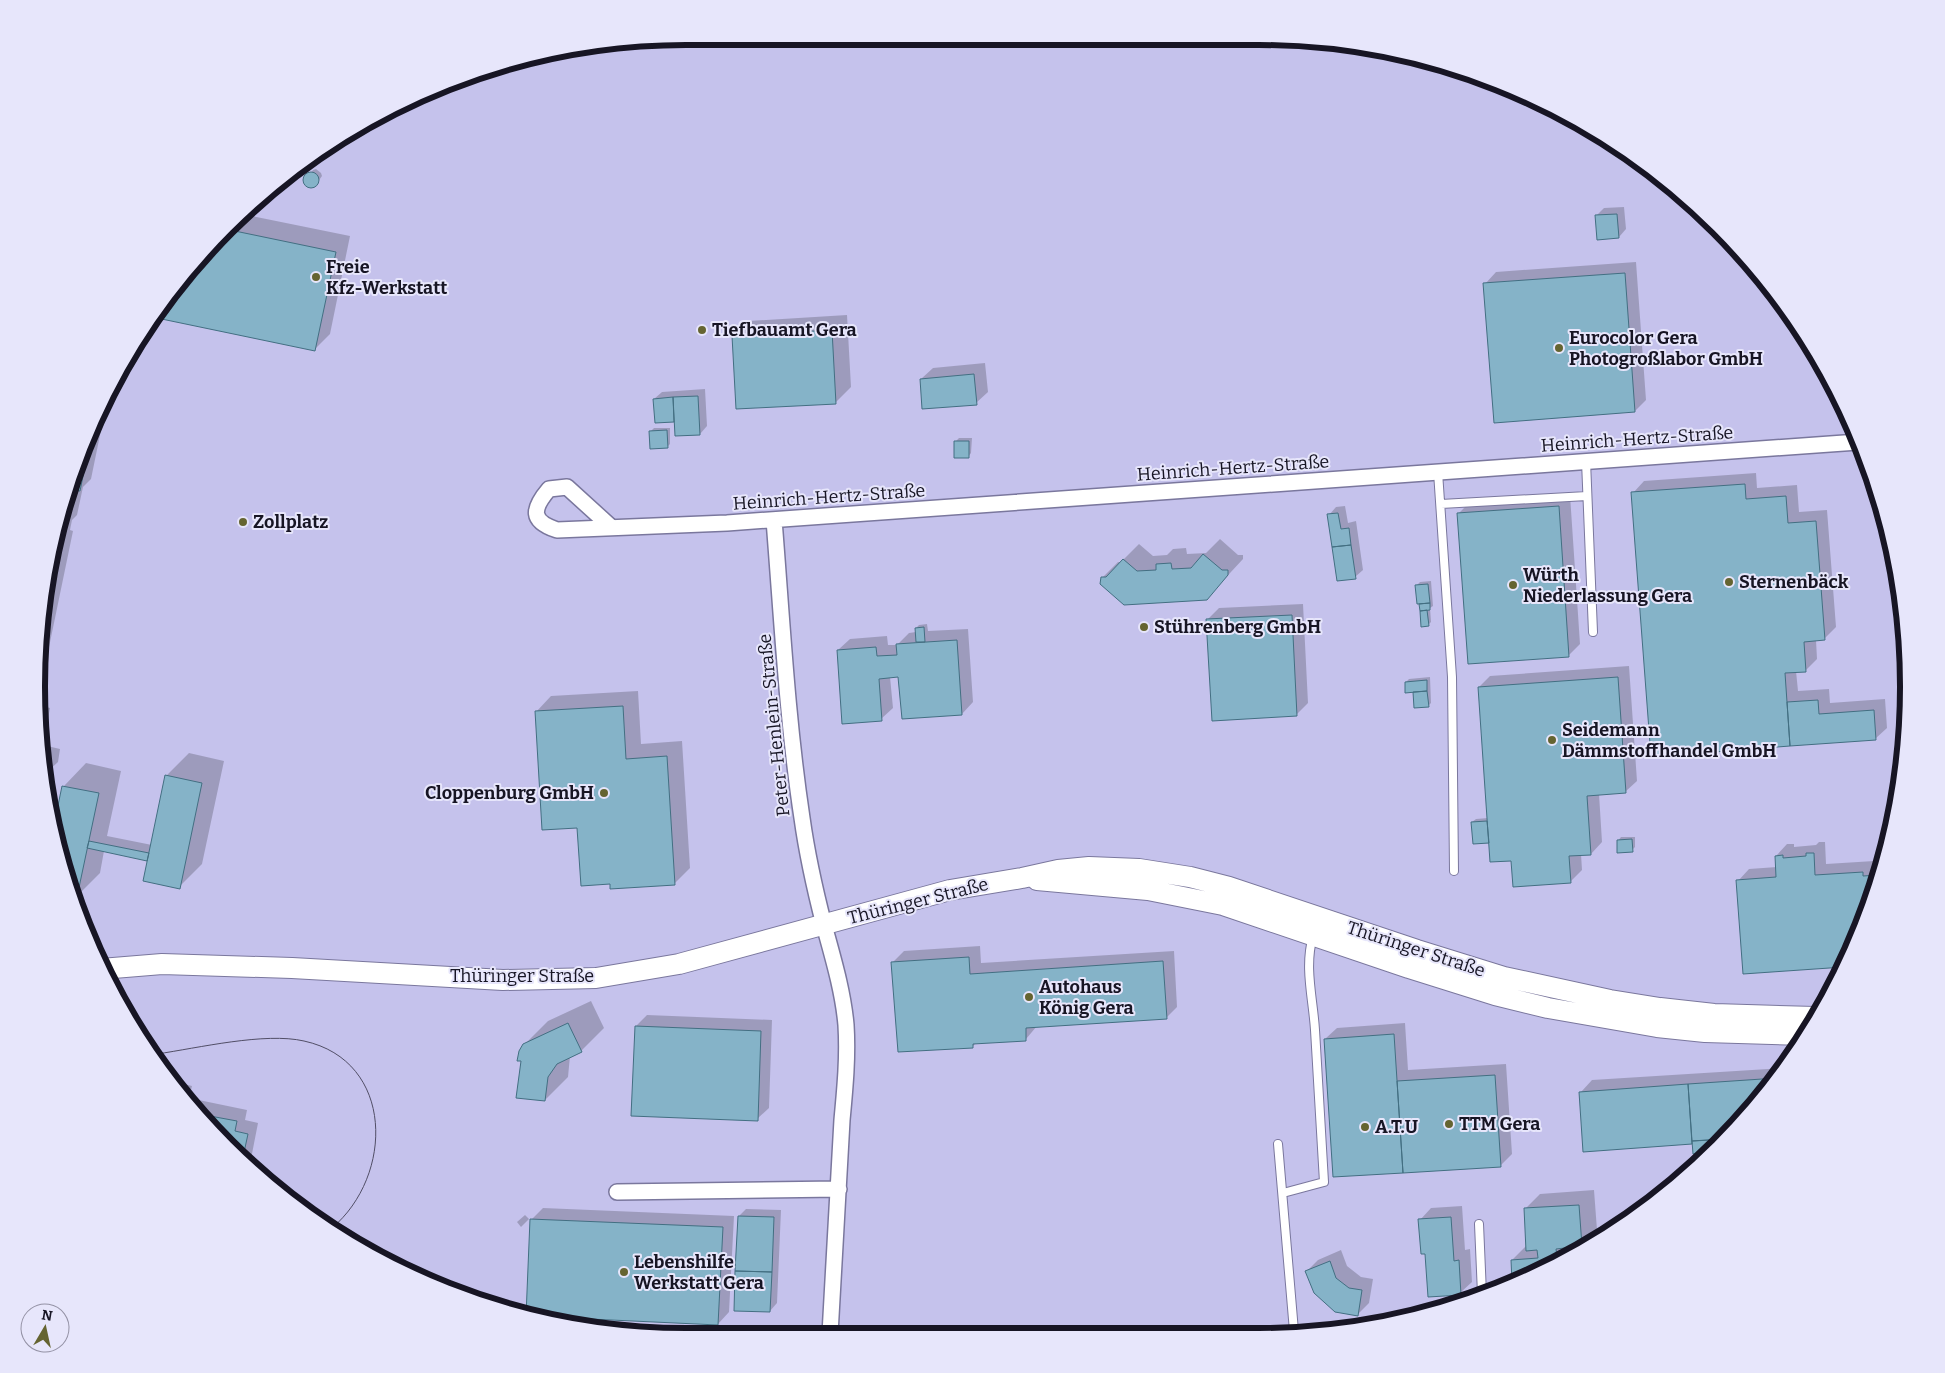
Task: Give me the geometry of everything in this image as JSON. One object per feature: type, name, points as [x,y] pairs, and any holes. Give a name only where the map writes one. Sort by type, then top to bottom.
[{"type":"main road","name":"Thüringer Straße","points":[[110,967],[162,964],[292,968],[503,980],[596,978],[679,964],[950,890],[1022,878],[1148,890],[1181,896],[1417,950],[1504,977],[1610,1000],[1714,1014],[1808,1017]]},
{"type":"main road","name":"Thüringer Straße","points":[[1316,926],[1417,971],[1495,995],[1557,1010],[1603,1019],[1686,1030],[1797,1035]]},
{"type":"street","name":"Heinrich-Hertz-Straße","points":[[611,528],[774,520],[1852,442]]},
{"type":"street","name":"Peter-Henlein-Straße","points":[[774,520],[800,808],[809,860],[842,997],[846,1024],[847,1052],[830,1328]]},
{"type":"street","points":[[617,1192],[839,1190]]},
{"type":"lane","points":[[1586,461],[1593,632]]},
{"type":"lane","points":[[1438,472],[1452,677],[1454,871]]},
{"type":"lane","points":[[1441,504],[1587,496]]},
{"type":"lane","points":[[1282,1194],[1324,1182],[1315,1028],[1308,968],[1309,950],[1316,926]]},
{"type":"lane","points":[[1278,1144],[1294,1327]]},
{"type":"lane","points":[[1479,1224],[1482,1288]]},
{"type":"building","points":[[311,172],[319,180],[311,188],[303,180]]},
{"type":"building","points":[[1617,214],[1619,238],[1597,240],[1595,215]]},
{"type":"building","points":[[235,231],[336,252],[315,351],[161,319],[204,264]]},
{"type":"building","name":"Eurocolor Gera Photogroßlabor GmbH","points":[[1625,273],[1635,412],[1494,423],[1483,283]]},
{"type":"building","points":[[832,330],[836,404],[736,409],[732,336]]},
{"type":"building","points":[[974,374],[977,405],[922,409],[920,379]]},
{"type":"building","points":[[698,396],[700,435],[675,436],[673,397]]},
{"type":"building","points":[[673,397],[674,422],[655,423],[653,399]]},
{"type":"building","points":[[667,430],[668,448],[650,449],[649,431]]},
{"type":"building","points":[[954,441],[969,441],[969,458],[954,458]]},
{"type":"building","points":[[86,462],[80,491],[76,490]]},
{"type":"building","name":"Sternenbäck","points":[[1745,484],[1746,499],[1786,496],[1788,523],[1816,521],[1825,640],[1804,642],[1806,672],[1785,673],[1790,746],[1651,757],[1631,492]]},
{"type":"building","name":"Würth Niederlassung Gera","points":[[1559,506],[1569,657],[1468,664],[1457,513]]},
{"type":"building","points":[[1338,513],[1341,529],[1349,528],[1351,545],[1332,547],[1327,514]]},
{"type":"building","points":[[62,542],[52,591],[57,561]]},
{"type":"building","points":[[1351,545],[1356,579],[1337,581],[1332,547]]},
{"type":"building","points":[[1203,554],[1222,570],[1228,570],[1228,575],[1207,600],[1124,605],[1100,584],[1101,577],[1106,577],[1123,559],[1137,571],[1156,570],[1156,564],[1171,563],[1172,569],[1191,568]]},
{"type":"building","points":[[1428,584],[1430,603],[1417,604],[1415,585]]},
{"type":"building","points":[[1430,603],[1430,610],[1420,611],[1419,604]]},
{"type":"building","points":[[1427,610],[1429,626],[1421,627],[1420,611]]},
{"type":"building","points":[[1292,615],[1297,716],[1212,721],[1206,619]]},
{"type":"building","points":[[924,627],[925,642],[916,642],[915,628]]},
{"type":"building","points":[[957,640],[962,715],[902,719],[898,677],[879,679],[882,721],[842,724],[837,650],[876,647],[877,656],[897,655],[896,644]]},
{"type":"building","name":"Seidemann Dämmstoffhandel GmbH","points":[[1618,677],[1626,793],[1587,796],[1591,855],[1569,856],[1571,883],[1513,887],[1511,861],[1490,862],[1478,687]]},
{"type":"building","points":[[1427,680],[1427,691],[1405,693],[1405,682]]},
{"type":"building","points":[[1427,691],[1429,707],[1414,708],[1413,692]]},
{"type":"building","points":[[1818,700],[1819,714],[1874,710],[1876,740],[1790,746],[1787,702]]},
{"type":"building","name":"Cloppenburg GmbH","points":[[623,706],[626,759],[667,756],[675,885],[610,889],[610,884],[581,886],[577,828],[542,830],[535,711]]},
{"type":"building","points":[[165,775],[202,783],[180,889],[143,881]]},
{"type":"building","points":[[62,786],[99,793],[78,891],[67,853],[57,811]]},
{"type":"building","points":[[1487,821],[1489,843],[1473,844],[1471,822]]},
{"type":"building","points":[[1632,839],[1633,852],[1617,853],[1617,840]]},
{"type":"building","points":[[89,841],[149,853],[147,861],[87,848]]},
{"type":"building","points":[[1806,853],[1814,853],[1815,875],[1863,872],[1863,876],[1871,875],[1851,932],[1835,968],[1743,974],[1736,880],[1776,877],[1775,856],[1783,855],[1783,858],[1806,856]]},
{"type":"building","name":"Autohaus König Gera","points":[[969,957],[970,974],[1163,961],[1167,1019],[1026,1028],[1026,1041],[973,1044],[973,1048],[898,1052],[891,962]]},
{"type":"building","points":[[568,1023],[582,1052],[557,1064],[548,1077],[545,1101],[516,1098],[521,1061],[517,1061],[523,1044]]},
{"type":"building","points":[[635,1026],[761,1031],[758,1121],[631,1116]]},
{"type":"building","name":"A.T.U","points":[[1394,1034],[1403,1173],[1333,1177],[1324,1039]]},
{"type":"building","name":"TTM Gera","points":[[1495,1075],[1501,1167],[1403,1173],[1397,1081]]},
{"type":"building","points":[[1766,1079],[1712,1140],[1692,1141],[1688,1084]]},
{"type":"building","points":[[1688,1084],[1692,1144],[1583,1152],[1579,1092]]},
{"type":"building","points":[[211,1116],[237,1121],[235,1131],[248,1134],[244,1151]]},
{"type":"building","points":[[1712,1140],[1697,1154],[1693,1154],[1692,1141]]},
{"type":"building","points":[[1579,1205],[1582,1240],[1569,1248],[1556,1249],[1557,1254],[1512,1276],[1511,1260],[1538,1258],[1537,1250],[1526,1251],[1524,1208]]},
{"type":"building","points":[[738,1216],[774,1217],[772,1272],[735,1271]]},
{"type":"building","points":[[1451,1217],[1454,1261],[1459,1260],[1461,1295],[1428,1297],[1425,1254],[1421,1254],[1418,1219]]},
{"type":"building","name":"Lebenshilfe Werkstatt Gera","points":[[530,1219],[723,1227],[718,1325],[575,1318],[526,1308]]},
{"type":"building","points":[[1330,1261],[1336,1278],[1349,1288],[1362,1290],[1358,1316],[1335,1312],[1314,1293],[1305,1271]]},
{"type":"building","points":[[735,1271],[772,1272],[770,1312],[734,1311]]},
{"type":"tram line","points":[[161,1053],[231,1042],[270,1038],[288,1039],[304,1041],[334,1053],[355,1071],[369,1095],[375,1122],[374,1151],[367,1180],[352,1206],[336,1224]]},
{"type":"place","name":"Freie Kfz-Werkstatt","points":[[316,277]]},
{"type":"place","name":"Tiefbauamt Gera","points":[[702,330]]},
{"type":"place","name":"Eurocolor Gera Photogroßlabor GmbH","points":[[1559,348]]},
{"type":"place","name":"Zollplatz","points":[[243,522]]},
{"type":"place","name":"Sternenbäck","points":[[1729,582]]},
{"type":"place","name":"Würth Niederlassung Gera","points":[[1513,585]]},
{"type":"place","name":"Stührenberg GmbH","points":[[1144,627]]},
{"type":"place","name":"Seidemann Dämmstoffhandel GmbH","points":[[1552,740]]},
{"type":"place","name":"Cloppenburg GmbH","points":[[604,793]]},
{"type":"place","name":"Autohaus König Gera","points":[[1029,997]]},
{"type":"place","name":"TTM Gera","points":[[1449,1124]]},
{"type":"place","name":"A.T.U","points":[[1365,1127]]},
{"type":"place","name":"Lebenshilfe Werkstatt Gera","points":[[624,1272]]}]
